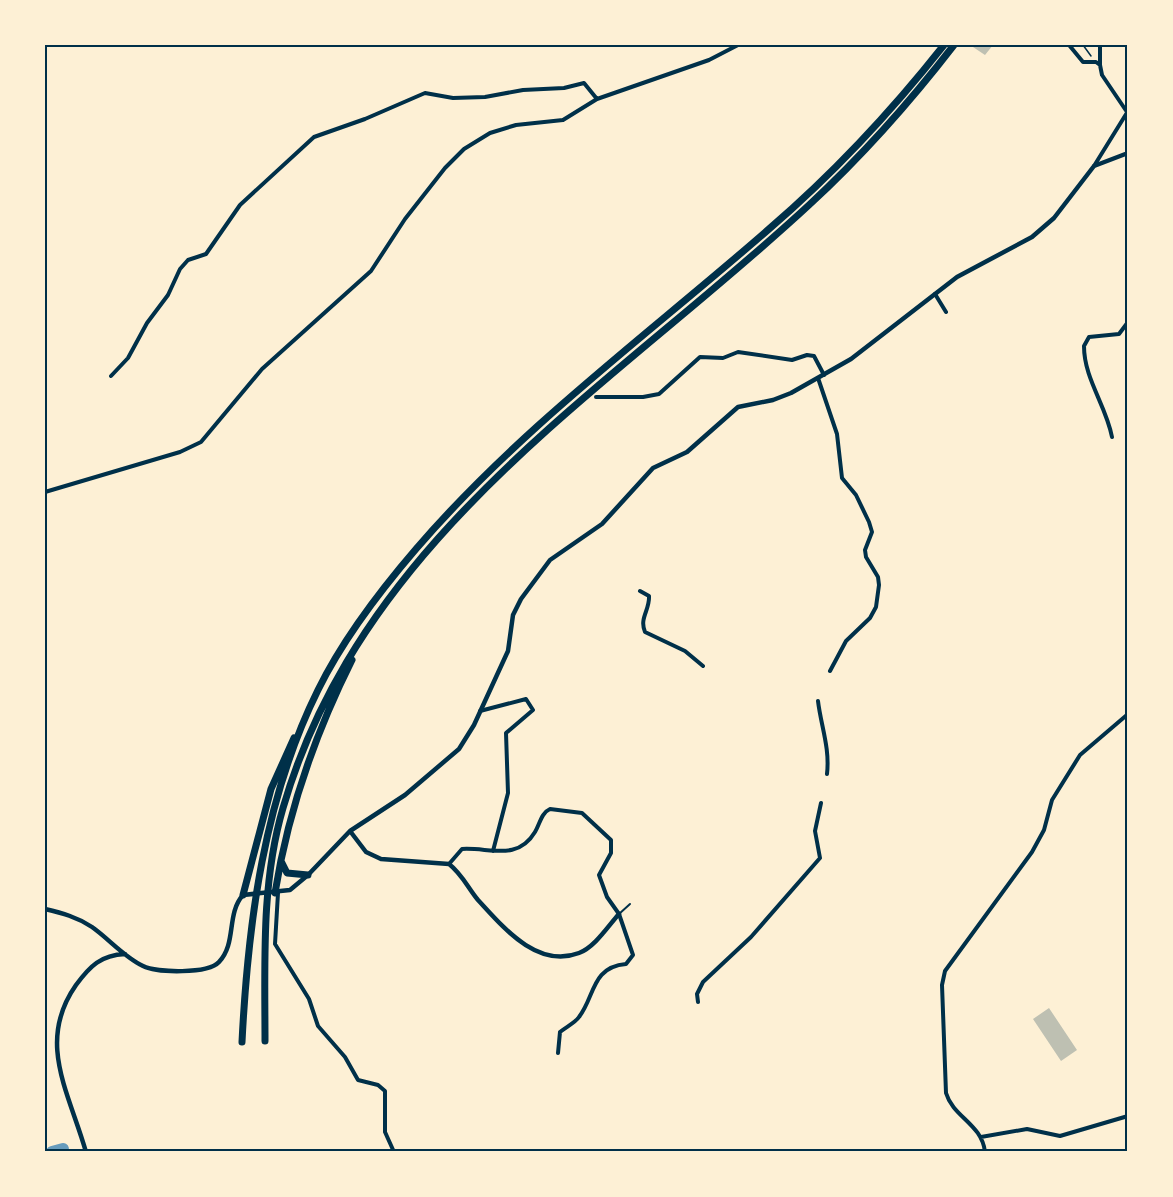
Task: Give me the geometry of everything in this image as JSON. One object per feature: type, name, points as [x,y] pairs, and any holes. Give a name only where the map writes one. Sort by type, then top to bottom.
[{"type":"highway","points":[[243,895],[271,789],[287,749],[346,642],[402,566],[442,519],[501,459],[627,349],[772,232],[864,139],[944,45]]},
{"type":"highway","points":[[265,1041],[266,908],[279,808],[330,688],[374,618],[429,547],[463,510],[548,428],[870,144],[916,94],[954,45]]},
{"type":"highway","points":[[277,893],[280,858],[318,732],[374,618]]},
{"type":"highway","points":[[242,1042],[246,971],[254,906],[304,721]]},
{"type":"highway","points":[[280,858],[287,873],[308,875]]},
{"type":"street","points":[[45,492],[180,452],[201,442],[262,369],[371,271],[405,219],[445,168],[464,149],[490,133],[516,125],[563,120],[597,99],[709,60],[738,45]]},
{"type":"street","points":[[1069,45],[1083,62],[1098,64]]},
{"type":"street","points":[[45,909],[71,915],[91,927],[140,965],[160,970],[192,970],[214,966],[227,951],[235,907],[243,895],[290,890],[308,875],[350,831],[405,795],[459,748],[480,711],[508,651],[515,609],[550,561],[602,524],[624,497],[653,468],[687,452],[738,407],[773,400],[825,375],[851,359],[957,277],[988,258],[1032,237],[1054,218],[1094,166],[1127,112],[1102,75],[1098,64],[1100,45]]},
{"type":"street","points":[[111,376],[128,358],[147,323],[168,295],[180,269],[188,260],[206,254],[240,205],[314,136],[375,115],[425,93],[453,98],[485,97],[523,90],[564,88],[584,83],[597,99]]},
{"type":"street","points":[[1094,166],[1128,153]]},
{"type":"street","points":[[935,294],[946,312]]},
{"type":"street","points":[[1112,437],[1109,420],[1093,387],[1084,346],[1089,338],[1119,334],[1128,322]]},
{"type":"street","points":[[596,398],[643,397],[659,394],[700,357],[723,358],[738,352],[792,360],[807,355],[814,356],[825,375]]},
{"type":"street","points":[[818,378],[823,399],[837,434],[842,478],[856,495],[872,532],[865,550],[878,577],[879,585],[879,595],[870,618],[846,641],[830,671]]},
{"type":"street","points":[[640,591],[649,596],[650,603],[642,622],[645,632],[685,651],[703,666]]},
{"type":"street","points":[[480,711],[526,699],[533,710],[506,733],[508,793],[494,851]]},
{"type":"street","points":[[818,701],[819,717],[828,748],[827,774]]},
{"type":"street","points":[[985,1152],[981,1137],[968,1119],[949,1102],[946,1093],[943,976],[999,894],[1032,852],[1044,830],[1052,800],[1074,764],[1094,741],[1128,714]]},
{"type":"street","points":[[698,1002],[697,994],[703,982],[751,937],[820,858],[815,831],[821,803]]},
{"type":"street","points":[[449,864],[462,849],[508,852],[521,847],[535,832],[547,810],[582,813],[612,843],[611,853],[599,875],[607,897],[619,914],[633,955],[626,964],[612,968],[592,985],[579,1017],[560,1032],[558,1053]]},
{"type":"street","points":[[350,831],[366,852],[381,859],[449,864],[465,880],[477,898],[530,950],[550,955],[579,953],[590,945],[619,914]]},
{"type":"street","points":[[277,893],[275,944],[309,999],[318,1026],[341,1052],[357,1080],[378,1085],[385,1091],[386,1132],[394,1152]]},
{"type":"street","points":[[86,1152],[57,1053],[58,1018],[68,996],[90,966],[109,955],[126,953]]},
{"type":"street","points":[[981,1137],[1027,1129],[1060,1136],[1128,1116]]},
{"type":"lane","points":[[619,914],[630,904]]},
{"type":"path","points":[[1083,45],[1098,64]]},
{"type":"building","points":[[970,45],[993,45],[985,55]]},
{"type":"building","points":[[1049,1008],[1077,1050],[1061,1061],[1033,1019]]},
{"type":"waterway","points":[[52,1152],[63,1149]]}]
